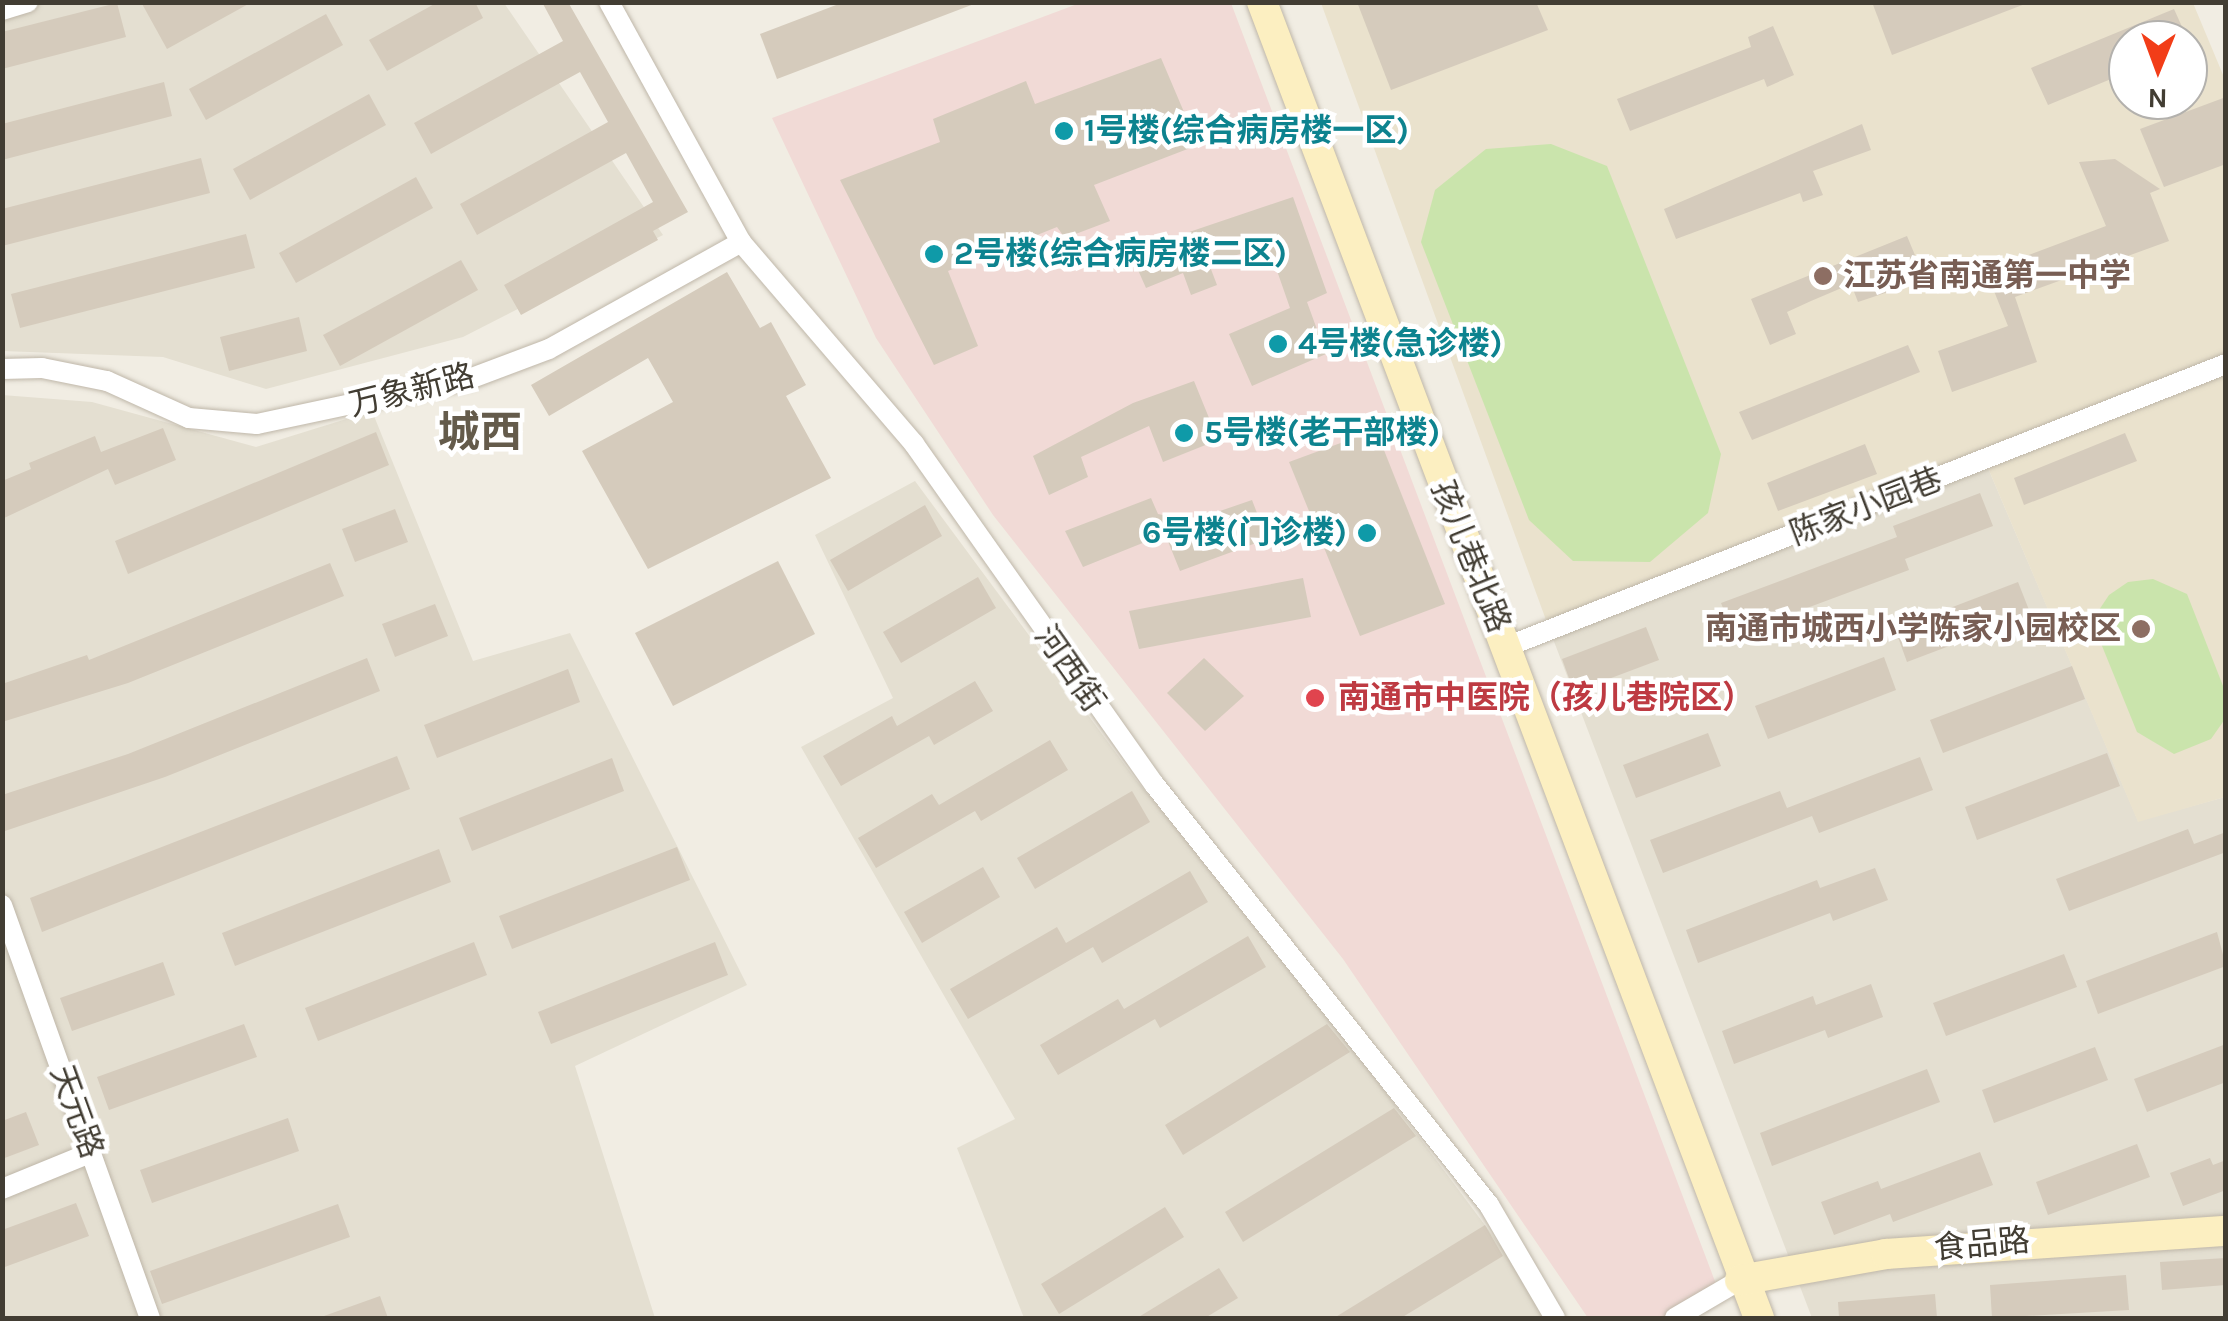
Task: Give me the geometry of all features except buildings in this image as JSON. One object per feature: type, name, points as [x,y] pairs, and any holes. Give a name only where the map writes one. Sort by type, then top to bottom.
[{"type":"main road","name":"孩儿巷北路","points":[[1262,2],[1740,1280],[1759,1318]]},
{"type":"main road","name":"食品路","points":[[1740,1280],[1886,1254],[2226,1231]]},
{"type":"main road","name":"孩儿巷北路","points":[[1740,1280],[1749,1318]]},
{"type":"street","points":[[2,10],[28,2]]},
{"type":"street","name":"河西街","points":[[609,2],[741,242],[914,444],[1131,754],[1488,1205],[1555,1318]]},
{"type":"street","name":"万象新路","points":[[2,369],[42,368],[107,381],[189,418],[257,424],[469,378],[549,349],[741,242]]},
{"type":"street","name":"陈家小园巷","points":[[1506,647],[2226,364]]},
{"type":"street","name":"天元路","points":[[2,905],[150,1318]]},
{"type":"street","points":[[2,1189],[90,1153]]},
{"type":"street","points":[[1674,1318],[1740,1280]]},
{"type":"shaded area","points":[[3,3],[504,3],[663,235],[463,337],[266,389],[163,357],[3,351]]},
{"type":"shaded area","name":"南通市中医院（孩儿巷院区）","points":[[1080,3],[1231,3],[1716,1284],[1661,1318],[1588,1318],[1343,959],[993,515],[876,338],[772,118]]},
{"type":"shaded area","name":"江苏省南通第一中学","points":[[1321,3],[2193,3],[2200,20],[2108,20],[2108,120],[2208,120],[2208,39],[2226,82],[2225,797],[2138,822],[1985,461],[1550,631]]},
{"type":"shaded area","points":[[2,395],[92,402],[256,447],[372,411],[473,661],[570,633],[747,985],[575,1066],[655,1318],[3,1318]]},
{"type":"shaded area","points":[[1985,461],[2138,821],[2225,797],[2225,1318],[1812,1318],[1550,631]]},
{"type":"shaded area","points":[[915,481],[1136,780],[1285,958],[1517,1268],[1543,1318],[1024,1318],[957,1148],[1015,1119],[801,747],[893,698],[815,535]]},
{"type":"green space","points":[[1551,144],[1607,166],[1721,454],[1708,513],[1650,562],[1573,561],[1529,520],[1421,242],[1435,190],[1486,149]]},
{"type":"green space","points":[[2153,579],[2187,594],[2225,691],[2225,719],[2211,739],[2174,754],[2137,732],[2100,641],[2097,613],[2109,595],[2128,582]]},
{"type":"place","name":"1号楼(综合病房楼一区)","points":[[1064,131]]},
{"type":"place","name":"2号楼(综合病房楼二区)","points":[[934,254]]},
{"type":"place","name":"江苏省南通第一中学","points":[[1823,276]]},
{"type":"place","name":"4号楼(急诊楼)","points":[[1278,344]]},
{"type":"place","name":"5号楼(老干部楼)","points":[[1184,433]]},
{"type":"place","name":"6号楼(门诊楼)","points":[[1367,533]]},
{"type":"place","name":"南通市城西小学陈家小园校区","points":[[2141,629]]},
{"type":"place","name":"南通市中医院（孩儿巷院区）","points":[[1315,698]]},
{"type":"district","name":"城西","points":[[480,432]]}]
